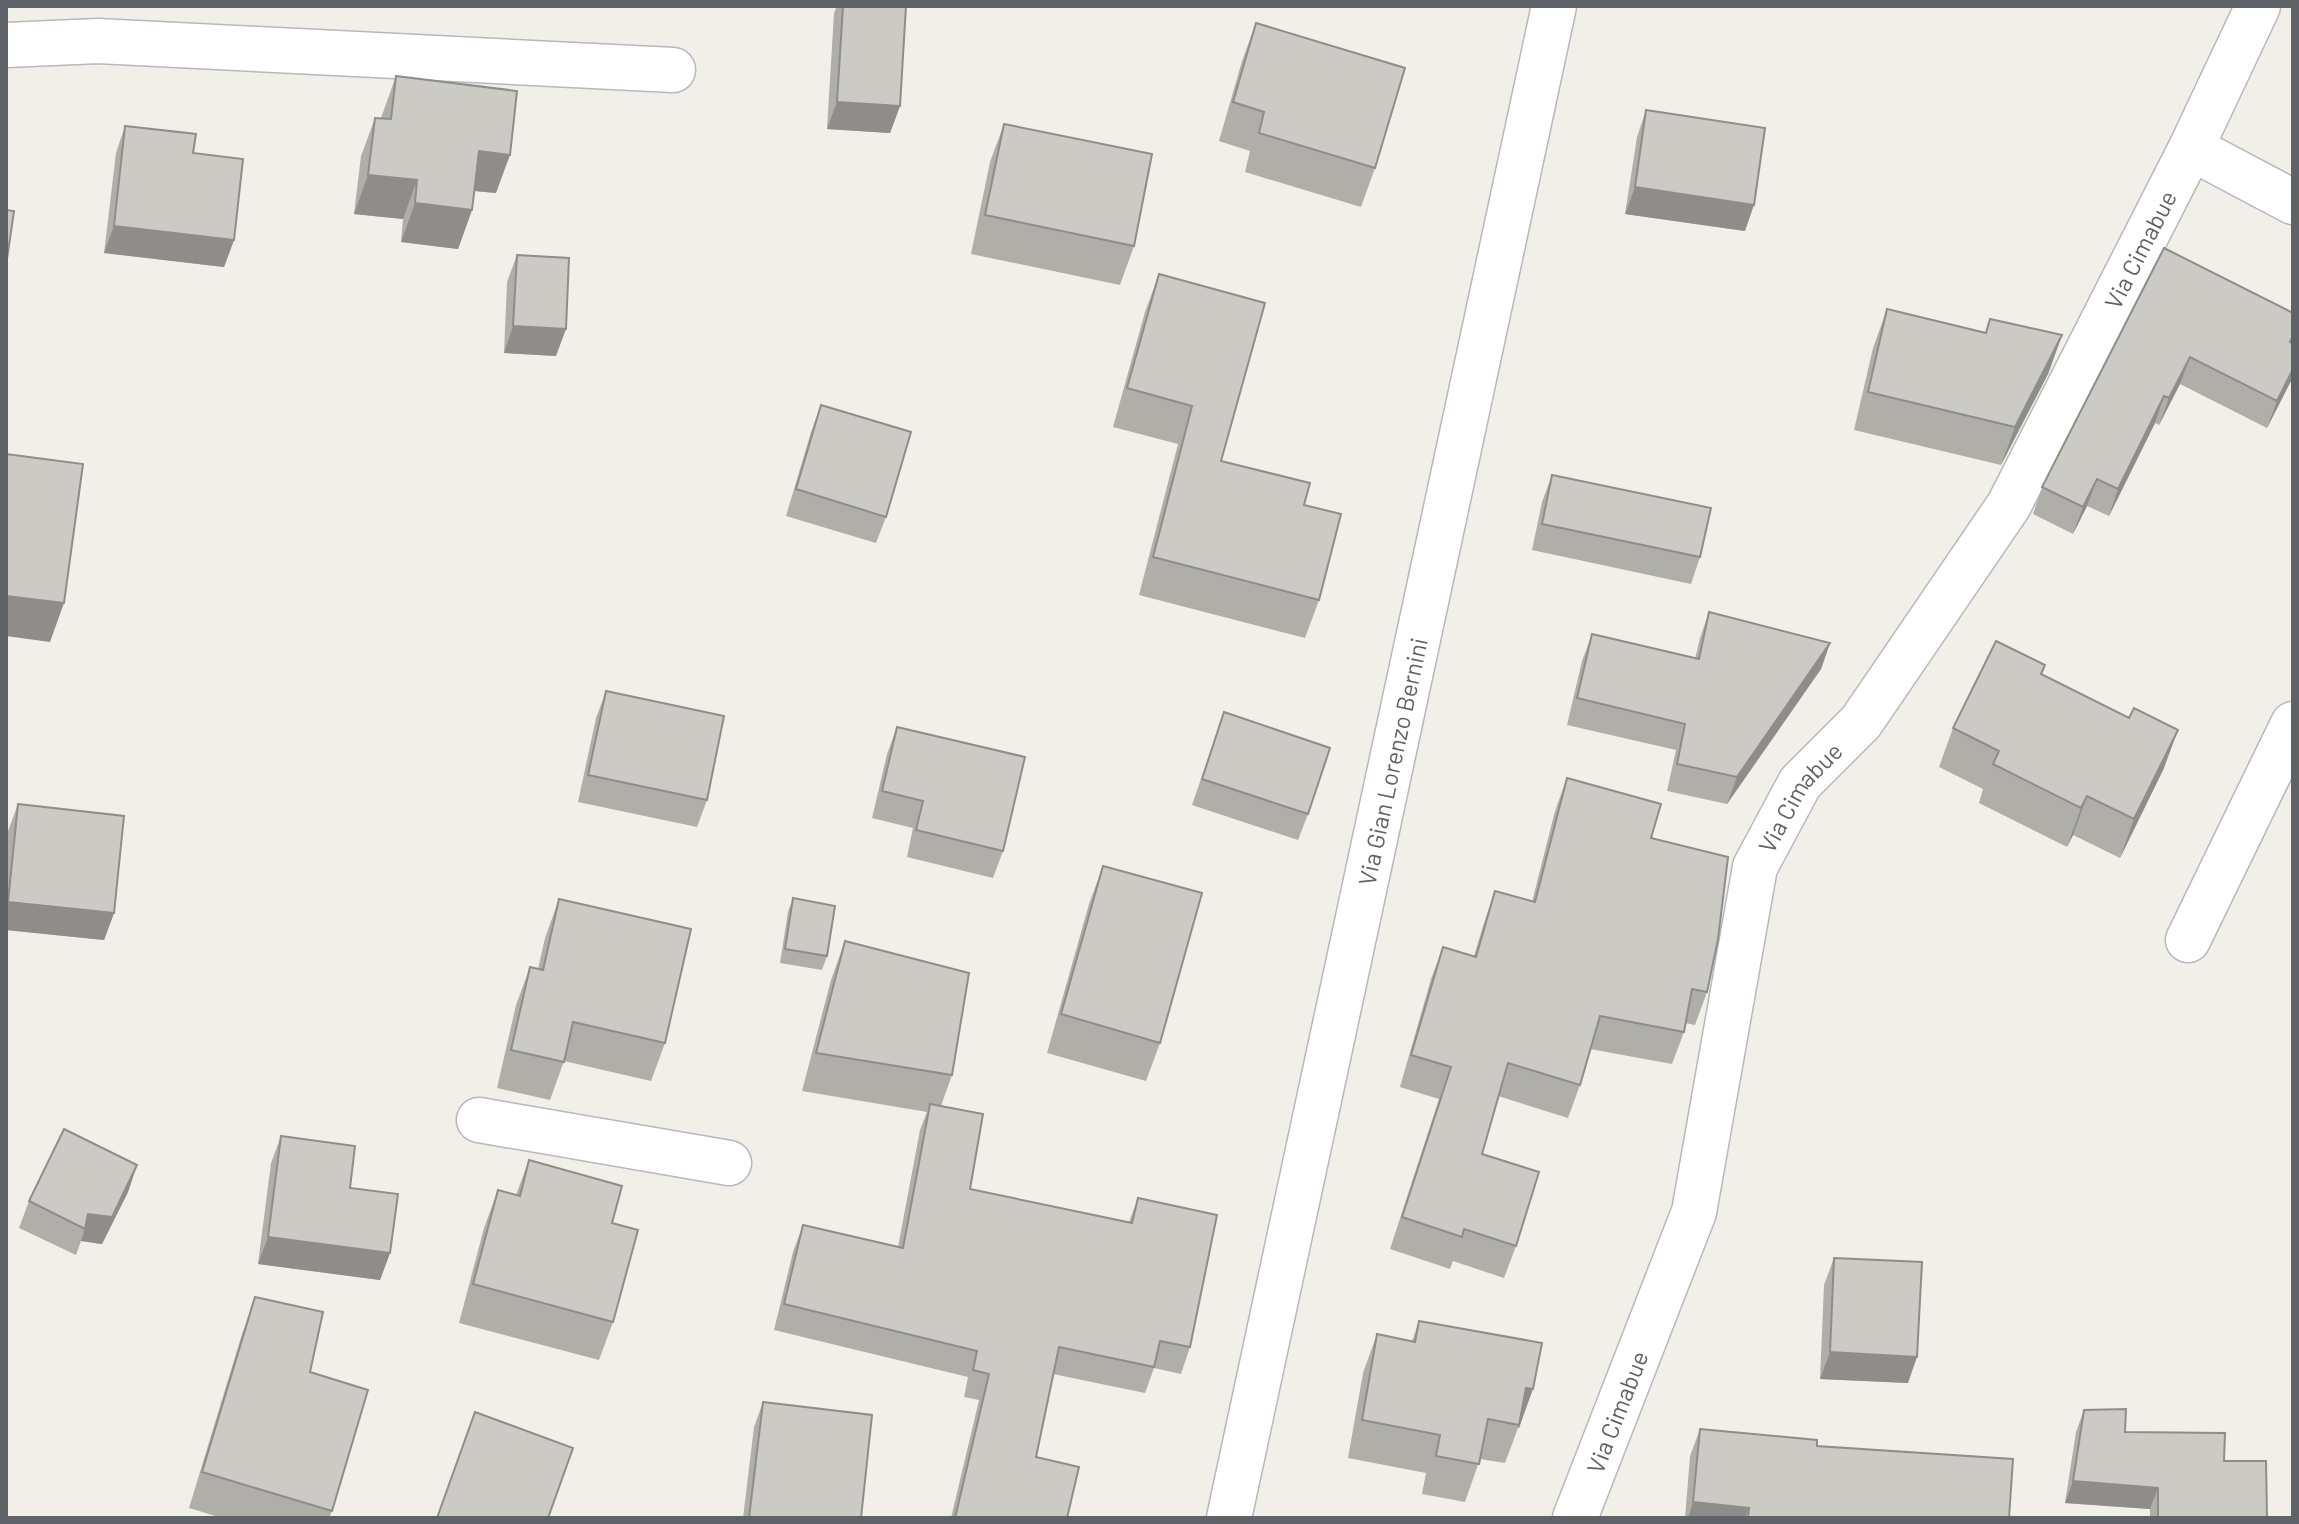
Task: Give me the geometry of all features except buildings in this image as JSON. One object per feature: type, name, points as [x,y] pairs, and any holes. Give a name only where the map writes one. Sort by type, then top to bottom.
[{"type":"street","name":"Via Gian Lorenzo Bernini","points":[[1229,1518],[1554,6]]},
{"type":"street","name":"Via Cimabue","points":[[1575,1518],[1694,1212],[1755,867],[1800,783],[1861,722],[2009,505],[2191,148],[2258,6]]},
{"type":"street","points":[[6,45],[98,41],[673,70]]},
{"type":"street","points":[[2191,148],[2293,202]]},
{"type":"street","points":[[2188,940],[2293,724]]},
{"type":"street","points":[[479,1120],[729,1163]]}]
